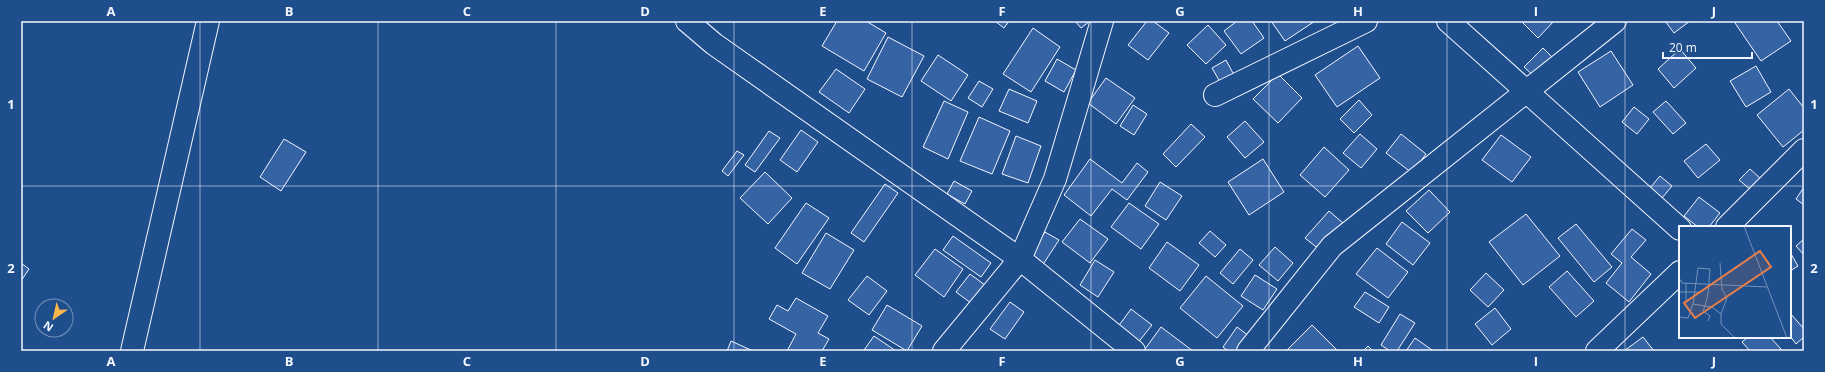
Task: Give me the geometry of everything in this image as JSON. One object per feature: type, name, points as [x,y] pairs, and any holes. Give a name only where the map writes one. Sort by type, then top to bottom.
[{"type":"street","points":[[132,351],[208,21]]},
{"type":"street","points":[[687,21],[714,44],[1020,259],[1134,351]]},
{"type":"street","points":[[944,351],[1020,259],[1055,179],[1102,21]]},
{"type":"street","points":[[1215,95],[1366,21]]},
{"type":"street","points":[[1448,21],[1679,227]]},
{"type":"street","points":[[1248,351],[1332,246],[1526,90],[1615,21]]},
{"type":"street","points":[[1728,226],[1804,150]]},
{"type":"street","points":[[1597,351],[1679,273]]},
{"type":"building","points":[[837,21],[866,21],[886,33],[864,71],[822,46]]},
{"type":"building","points":[[995,21],[1009,21],[1004,28]]},
{"type":"building","points":[[1075,21],[1090,21],[1081,28]]},
{"type":"building","points":[[1147,21],[1153,21],[1169,33],[1148,60],[1128,45]]},
{"type":"building","points":[[1237,21],[1252,21],[1264,38],[1241,54],[1224,31]]},
{"type":"building","points":[[1271,21],[1315,21],[1285,41]]},
{"type":"building","points":[[1521,21],[1554,21],[1538,38]]},
{"type":"building","points":[[1665,21],[1690,21],[1674,33]]},
{"type":"building","points":[[1737,21],[1777,21],[1791,41],[1761,61],[1735,23]]},
{"type":"building","points":[[1208,25],[1226,45],[1206,64],[1187,45]]},
{"type":"building","points":[[1033,28],[1060,47],[1031,92],[1003,74]]},
{"type":"building","points":[[888,37],[924,56],[902,97],[867,79]]},
{"type":"building","points":[[1358,46],[1380,78],[1337,107],[1315,75]]},
{"type":"building","points":[[1543,48],[1554,59],[1535,77],[1524,67]]},
{"type":"building","points":[[1680,49],[1696,68],[1674,88],[1658,69]]},
{"type":"building","points":[[1611,51],[1633,85],[1600,107],[1578,72]]},
{"type":"building","points":[[938,55],[968,75],[951,101],[921,81]]},
{"type":"building","points":[[1057,59],[1076,70],[1064,92],[1045,81]]},
{"type":"building","points":[[1226,60],[1234,75],[1220,82],[1212,68]]},
{"type":"building","points":[[1756,66],[1771,92],[1746,107],[1730,81]]},
{"type":"building","points":[[836,69],[865,89],[849,113],[819,92]]},
{"type":"building","points":[[1278,74],[1302,98],[1278,123],[1253,99]]},
{"type":"building","points":[[1106,78],[1135,98],[1116,124],[1088,103]]},
{"type":"building","points":[[979,81],[993,89],[982,107],[968,98]]},
{"type":"building","points":[[1009,89],[1037,101],[1028,123],[999,111]]},
{"type":"building","points":[[1789,89],[1804,108],[1804,130],[1783,147],[1757,115]]},
{"type":"building","points":[[1359,100],[1372,115],[1354,133],[1340,119]]},
{"type":"building","points":[[944,101],[968,112],[948,159],[923,147]]},
{"type":"building","points":[[1666,101],[1686,123],[1673,134],[1653,112]]},
{"type":"building","points":[[1133,105],[1147,114],[1134,135],[1120,126]]},
{"type":"building","points":[[1634,107],[1649,119],[1637,134],[1622,122]]},
{"type":"building","points":[[979,117],[1010,131],[992,174],[960,161]]},
{"type":"building","points":[[1245,121],[1264,142],[1245,158],[1227,137]]},
{"type":"building","points":[[1191,124],[1205,137],[1176,167],[1163,154]]},
{"type":"building","points":[[801,130],[818,142],[797,172],[780,160]]},
{"type":"building","points":[[769,131],[780,138],[755,172],[745,165]]},
{"type":"building","points":[[1360,134],[1377,149],[1361,168],[1343,153]]},
{"type":"building","points":[[1401,134],[1426,154],[1412,173],[1386,153]]},
{"type":"building","points":[[1501,135],[1531,157],[1512,182],[1482,160]]},
{"type":"building","points":[[1016,136],[1041,146],[1028,183],[1002,174]]},
{"type":"building","points":[[284,139],[306,152],[281,191],[260,177]]},
{"type":"building","points":[[1706,144],[1720,160],[1698,178],[1684,161]]},
{"type":"building","points":[[1324,147],[1349,170],[1325,197],[1300,175]]},
{"type":"building","points":[[737,151],[744,155],[728,176],[722,171]]},
{"type":"building","points":[[1090,159],[1122,183],[1137,163],[1148,172],[1127,200],[1112,189],[1091,216],[1064,195]]},
{"type":"building","points":[[1263,159],[1284,192],[1249,215],[1228,182]]},
{"type":"building","points":[[1750,169],[1761,179],[1751,190],[1739,180]]},
{"type":"building","points":[[765,172],[792,198],[768,224],[740,198]]},
{"type":"building","points":[[1660,176],[1672,186],[1662,198],[1650,188]]},
{"type":"building","points":[[954,181],[972,191],[965,204],[947,194]]},
{"type":"building","points":[[1160,182],[1182,196],[1166,220],[1145,206]]},
{"type":"building","points":[[885,184],[898,193],[864,242],[851,233]]},
{"type":"building","points":[[1804,187],[1804,205],[1796,199]]},
{"type":"building","points":[[1429,190],[1450,212],[1428,233],[1406,211]]},
{"type":"building","points":[[1699,197],[1720,213],[1710,226],[1697,226],[1684,216]]},
{"type":"building","points":[[806,203],[829,218],[797,264],[775,248]]},
{"type":"building","points":[[1129,203],[1159,224],[1141,249],[1111,227]]},
{"type":"building","points":[[1329,211],[1343,223],[1320,250],[1305,238]]},
{"type":"building","points":[[1526,214],[1560,256],[1523,285],[1489,242]]},
{"type":"building","points":[[1080,219],[1108,239],[1090,263],[1062,242]]},
{"type":"building","points":[[1402,222],[1430,243],[1413,265],[1386,244]]},
{"type":"building","points":[[1576,224],[1612,267],[1594,282],[1558,238]]},
{"type":"building","points":[[1632,229],[1646,240],[1631,257],[1651,274],[1629,302],[1606,283],[1622,263],[1611,254]]},
{"type":"building","points":[[1210,231],[1226,245],[1215,257],[1199,243]]},
{"type":"building","points":[[1045,232],[1059,240],[1040,269],[1027,260]]},
{"type":"building","points":[[826,233],[854,250],[830,289],[802,273]]},
{"type":"building","points":[[953,236],[991,263],[981,277],[943,250]]},
{"type":"building","points":[[1804,239],[1804,255],[1796,246]]},
{"type":"building","points":[[1167,242],[1199,265],[1180,291],[1149,268]]},
{"type":"building","points":[[1275,247],[1293,263],[1278,281],[1259,265]]},
{"type":"building","points":[[1377,248],[1408,272],[1388,298],[1356,274]]},
{"type":"building","points":[[935,249],[963,269],[944,297],[915,275]]},
{"type":"building","points":[[1240,249],[1253,260],[1233,284],[1220,273]]},
{"type":"building","points":[[1791,254],[1798,266],[1791,270]]},
{"type":"building","points":[[1095,260],[1114,272],[1098,297],[1080,285]]},
{"type":"building","points":[[21,263],[29,269],[21,281]]},
{"type":"building","points":[[1567,271],[1594,301],[1576,317],[1549,287]]},
{"type":"building","points":[[1486,273],[1504,290],[1488,307],[1470,290]]},
{"type":"building","points":[[970,274],[989,288],[975,306],[956,292]]},
{"type":"building","points":[[1255,275],[1277,289],[1263,310],[1241,296]]},
{"type":"building","points":[[867,276],[887,291],[869,315],[848,300]]},
{"type":"building","points":[[1206,276],[1243,306],[1217,338],[1180,308]]},
{"type":"building","points":[[1365,292],[1389,307],[1379,323],[1354,307]]},
{"type":"building","points":[[796,298],[828,316],[818,333],[829,339],[822,351],[787,351],[796,334],[769,319],[777,305],[788,311]]},
{"type":"building","points":[[1010,302],[1024,312],[1005,339],[990,329]]},
{"type":"building","points":[[887,305],[922,326],[907,351],[872,330]]},
{"type":"building","points":[[1495,308],[1511,329],[1492,345],[1475,324]]},
{"type":"building","points":[[1131,309],[1152,325],[1137,344],[1117,328]]},
{"type":"building","points":[[1400,314],[1415,323],[1397,351],[1390,351],[1381,345]]},
{"type":"building","points":[[1791,314],[1804,329],[1804,337],[1796,344],[1791,337]]},
{"type":"building","points":[[1312,325],[1338,351],[1286,351]]},
{"type":"building","points":[[1161,327],[1193,351],[1147,351],[1145,349]]},
{"type":"building","points":[[1237,327],[1249,336],[1238,351],[1228,351],[1223,347]]},
{"type":"building","points":[[874,336],[896,351],[864,350]]},
{"type":"building","points":[[1643,337],[1654,351],[1624,351]]},
{"type":"building","points":[[1415,338],[1432,350],[1406,351]]},
{"type":"building","points":[[1747,338],[1771,338],[1781,349],[1778,351],[1750,351],[1742,342]]},
{"type":"building","points":[[731,341],[753,351],[727,351]]},
{"type":"building","points":[[1368,346],[1373,351],[1363,351]]}]
